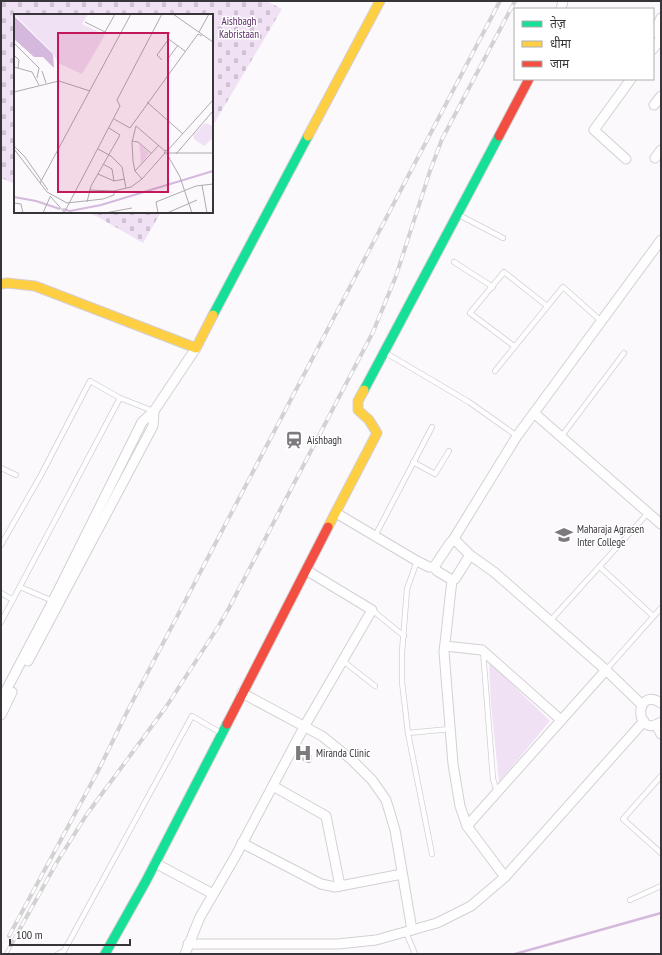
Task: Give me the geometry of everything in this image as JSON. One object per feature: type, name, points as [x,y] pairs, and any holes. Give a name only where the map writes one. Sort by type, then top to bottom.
[{"type":"street","points":[[1,700],[53,601],[142,422],[154,411],[196,348],[380,1]]},
{"type":"street","points":[[654,48],[661,38],[655,30],[661,18]]},
{"type":"street","points":[[105,954],[155,863],[377,433],[369,420],[358,410],[358,401],[529,80]]},
{"type":"street","points":[[626,159],[594,130],[630,80]]},
{"type":"street","points":[[654,104],[661,96]]},
{"type":"street","points":[[654,158],[661,150]]},
{"type":"street","points":[[434,567],[453,540],[517,436],[661,240]]},
{"type":"street","points":[[1,284],[7,283],[35,286],[196,348]]},
{"type":"street","points":[[1,715],[16,683],[153,426],[154,411]]},
{"type":"street","points":[[534,413],[661,524]]},
{"type":"street","points":[[336,513],[417,561],[429,567],[434,567],[437,571],[452,580]]},
{"type":"street","points":[[453,540],[456,541],[470,555],[494,572],[606,670],[642,704]]},
{"type":"street","points":[[470,555],[455,579],[452,580],[445,646],[453,764],[460,806],[467,826],[505,877]]},
{"type":"street","points":[[185,954],[200,917],[242,843],[304,727],[372,610],[306,570]]},
{"type":"street","points":[[445,646],[482,650],[561,720]]},
{"type":"street","points":[[467,826],[606,670]]},
{"type":"street","points":[[242,693],[322,736],[352,760],[372,780],[386,800],[395,830],[409,931]]},
{"type":"street","points":[[661,703],[654,700],[649,700],[642,704],[640,710],[640,716],[644,722],[651,725],[658,723],[661,734]]},
{"type":"street","points":[[188,944],[335,944],[376,940],[437,923],[471,906],[505,877],[644,722]]},
{"type":"street","points":[[273,786],[326,816],[340,886]]},
{"type":"street","points":[[242,843],[321,884],[335,887],[402,874]]},
{"type":"street","points":[[155,863],[213,894]]},
{"type":"street","points":[[335,944],[336,954]]},
{"type":"lane","points":[[458,214],[503,238]]},
{"type":"lane","points":[[454,262],[492,287]]},
{"type":"lane","points":[[514,346],[470,313],[504,272],[547,306]]},
{"type":"lane","points":[[495,371],[563,288],[601,321]]},
{"type":"lane","points":[[384,352],[470,402],[517,436]]},
{"type":"lane","points":[[561,437],[624,353]]},
{"type":"lane","points":[[1,545],[42,475],[90,382],[120,398],[154,411]]},
{"type":"lane","points":[[1,622],[120,398]]},
{"type":"lane","points":[[375,536],[432,427]]},
{"type":"lane","points":[[413,462],[435,474],[449,451]]},
{"type":"lane","points":[[1,468],[16,475]]},
{"type":"lane","points":[[550,621],[648,513]]},
{"type":"lane","points":[[417,561],[407,589],[402,682],[408,733],[432,854]]},
{"type":"lane","points":[[600,566],[653,616]]},
{"type":"lane","points":[[20,587],[53,601]]},
{"type":"lane","points":[[1,593],[13,600]]},
{"type":"lane","points":[[606,670],[661,608]]},
{"type":"lane","points":[[372,610],[404,636]]},
{"type":"lane","points":[[482,650],[494,779],[497,792]]},
{"type":"lane","points":[[343,661],[375,686]]},
{"type":"lane","points":[[58,954],[64,951],[192,716],[222,733]]},
{"type":"lane","points":[[408,733],[450,729]]},
{"type":"lane","points":[[661,776],[623,819],[661,853]]},
{"type":"lane","points":[[630,900],[661,886]]},
{"type":"lane","points":[[409,931],[415,954]]},
{"type":"green space","name":"Aishbagh Kabristaan","points":[[1,1],[266,1],[282,9],[213,125],[213,14],[14,14],[14,184],[1,178]]},
{"type":"green space","points":[[88,213],[160,213],[143,243],[98,217]]},
{"type":"green space","points":[[489,662],[550,721],[499,782],[491,705]]},
{"type":"building","points":[[299,748],[310,754],[307,761],[296,755]]},
{"type":"waterway","points":[[515,954],[661,913]]},
{"type":"railway","points":[[9,936],[98,771],[128,710],[500,1]]},
{"type":"railway","points":[[6,954],[57,862],[87,814],[166,707],[229,608],[373,332],[396,276],[442,139],[515,1]]},
{"type":"traffic: fast","points":[[213,315],[308,136]]},
{"type":"traffic: fast","points":[[364,390],[499,136]]},
{"type":"traffic: fast","points":[[105,954],[146,881],[227,724]]},
{"type":"traffic: slow","points":[[308,136],[380,1]]},
{"type":"traffic: slow","points":[[1,284],[7,283],[35,286],[196,348],[213,315]]},
{"type":"traffic: slow","points":[[328,527],[377,433],[369,420],[358,410],[358,401],[364,390]]},
{"type":"traffic: jam","points":[[499,136],[528,80]]},
{"type":"traffic: jam","points":[[227,724],[328,527]]},
{"type":"place","name":"Aishbagh","points":[[294,440]]},
{"type":"place","name":"Maharaja Agrasen Inter College","points":[[564,535]]},
{"type":"place","name":"Miranda Clinic","points":[[303,753]]}]
